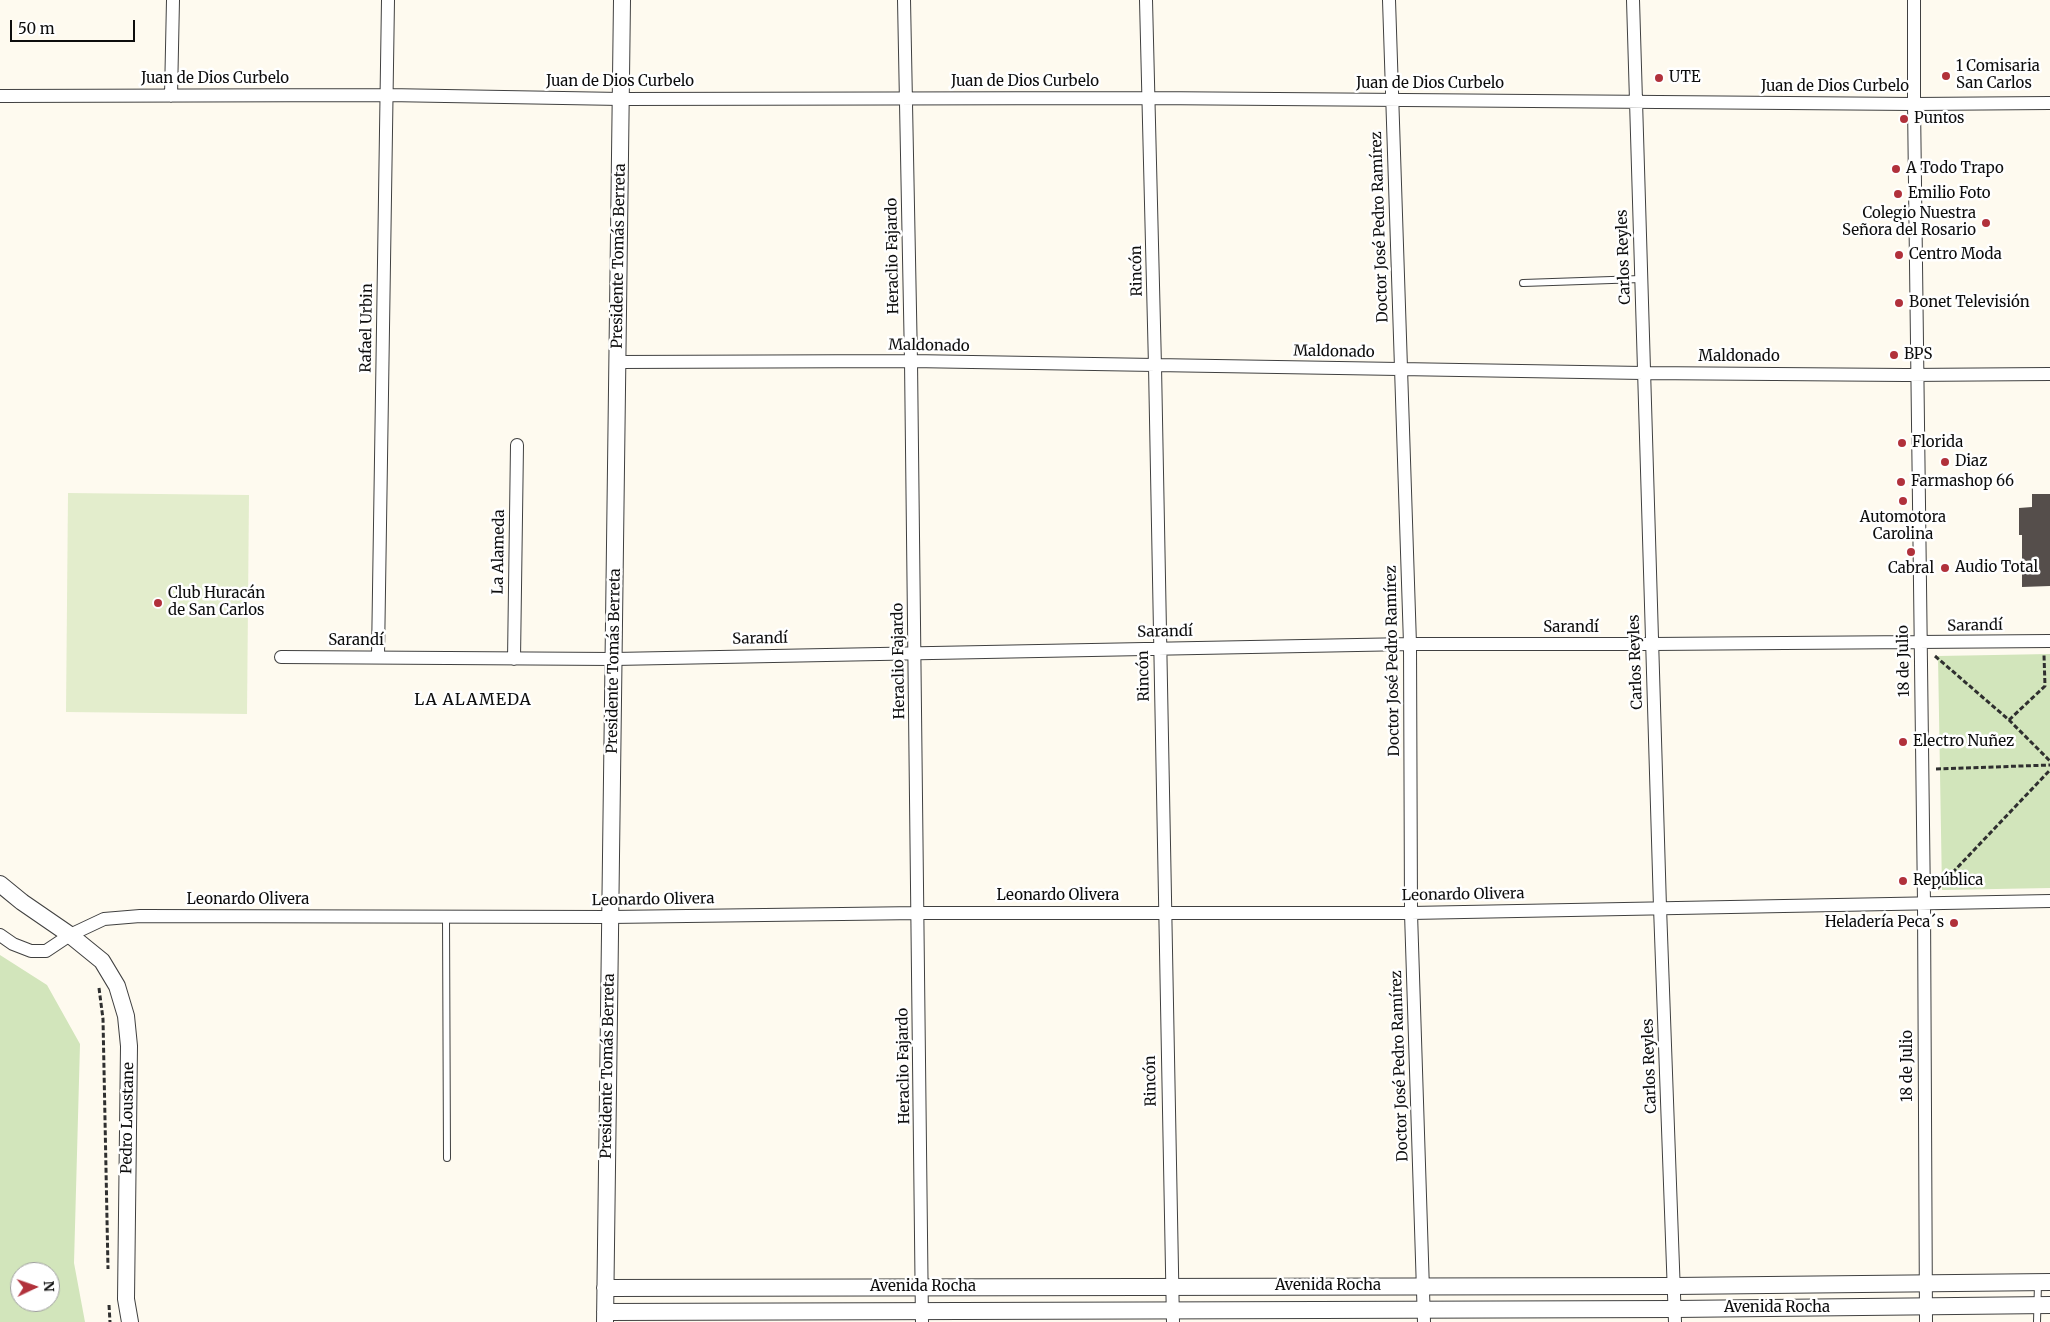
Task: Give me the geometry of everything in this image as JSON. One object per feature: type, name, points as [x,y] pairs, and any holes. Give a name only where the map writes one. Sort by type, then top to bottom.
[{"type":"street","points":[[172,96],[173,0]]},
{"type":"street","name":"Rafael Urbin","points":[[378,656],[388,0]]},
{"type":"street","name":"Presidente Tomás Berreta","points":[[605,1317],[622,0]]},
{"type":"street","name":"Heraclio Fajardo","points":[[904,0],[919,913],[922,1316]]},
{"type":"street","name":"Rincón","points":[[1146,0],[1155,366],[1172,1316]]},
{"type":"street","name":"Doctor José Pedro Ramírez","points":[[1389,0],[1410,644],[1411,913],[1424,1316]]},
{"type":"street","name":"Carlos Reyles","points":[[1633,0],[1660,907],[1675,1316]]},
{"type":"street","name":"18 de Julio","points":[[1914,0],[1916,375],[1924,903],[1926,1315]]},
{"type":"street","name":"Juan de Dios Curbelo","points":[[0,96],[387,95],[621,99],[1149,98],[1914,104],[2050,103]]},
{"type":"street","name":"Maldonado","points":[[618,362],[911,361],[1643,373],[2050,374]]},
{"type":"street","name":"La Alameda","points":[[514,660],[518,445]]},
{"type":"street","name":"Sarandí","points":[[281,657],[378,656],[514,660],[1410,644],[2050,641]]},
{"type":"street","name":"Pedro Loustane","points":[[0,884],[102,961],[117,986],[126,1016],[129,1046],[126,1299],[130,1322]]},
{"type":"street","name":"Leonardo Olivera","points":[[0,936],[13,944],[31,951],[46,951],[70,935],[104,919],[140,916],[610,917],[919,913],[1411,913],[2050,901]]},
{"type":"street","name":"Avenida Rocha","points":[[605,1288],[1674,1286],[2044,1282]]},
{"type":"street","name":"Avenida Rocha","points":[[605,1317],[1926,1315],[2044,1305]]},
{"type":"lane","points":[[1523,283],[1641,279]]},
{"type":"lane","points":[[446,917],[447,1158]]},
{"type":"lane","points":[[2037,1322],[2044,1305],[2044,1282]]},
{"type":"path","points":[[1920,643],[2009,720],[2050,761]]},
{"type":"path","points":[[2009,720],[2045,686],[2044,654]]},
{"type":"path","points":[[1922,770],[2050,765]]},
{"type":"path","points":[[1924,903],[2050,770]]},
{"type":"path","points":[[98,986],[103,1019],[108,1273]]},
{"type":"path","points":[[109,1302],[110,1322]]},
{"type":"green space","name":"Club Huracán de San Carlos","points":[[68,493],[249,495],[247,714],[66,712]]},
{"type":"green space","points":[[2050,654],[2050,888],[1942,890],[1938,656]]},
{"type":"green space","points":[[0,955],[47,985],[80,1044],[74,1263],[85,1322],[0,1322]]},
{"type":"building","points":[[2032,494],[2050,494],[2050,586],[2022,587],[2022,535],[2019,535],[2019,508],[2032,507]]},
{"type":"place","name":"1 Comisaria San Carlos","points":[[1946,76]]},
{"type":"place","name":"UTE","points":[[1659,78]]},
{"type":"place","name":"Puntos","points":[[1904,119]]},
{"type":"place","name":"A Todo Trapo","points":[[1896,169]]},
{"type":"place","name":"Emilio Foto","points":[[1898,194]]},
{"type":"place","name":"Colegio Nuestra Señora del Rosario","points":[[1986,223]]},
{"type":"place","name":"Centro Moda","points":[[1899,255]]},
{"type":"place","name":"Bonet Televisión","points":[[1899,303]]},
{"type":"place","name":"BPS","points":[[1894,355]]},
{"type":"place","name":"Florida","points":[[1902,443]]},
{"type":"place","name":"Diaz","points":[[1945,462]]},
{"type":"place","name":"Farmashop 66","points":[[1901,482]]},
{"type":"place","name":"Automotora Carolina","points":[[1903,501]]},
{"type":"place","name":"Cabral","points":[[1911,552]]},
{"type":"place","name":"Audio Total","points":[[1945,568]]},
{"type":"place","name":"Club Huracán de San Carlos","points":[[158,603]]},
{"type":"place","name":"Electro Nuñez","points":[[1903,742]]},
{"type":"place","name":"República","points":[[1903,881]]},
{"type":"place","name":"Heladería Peca´s","points":[[1954,923]]},
{"type":"district","name":"LA ALAMEDA","points":[[473,700]]}]
